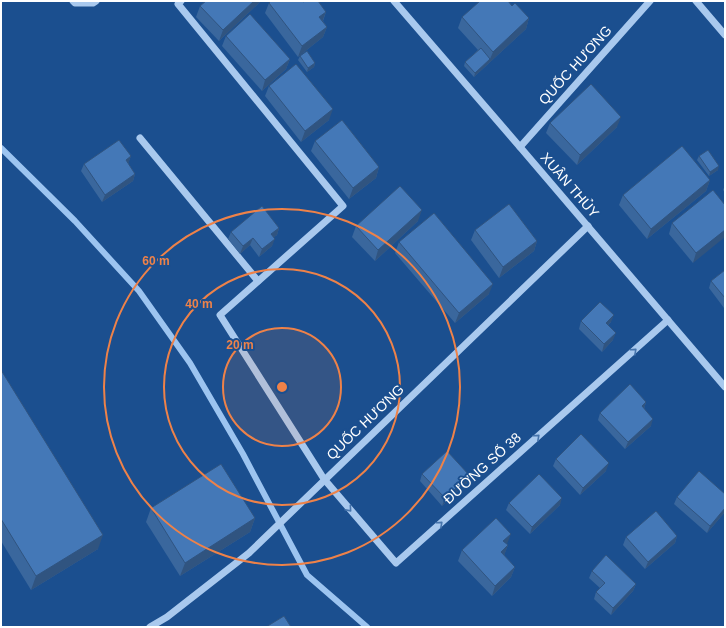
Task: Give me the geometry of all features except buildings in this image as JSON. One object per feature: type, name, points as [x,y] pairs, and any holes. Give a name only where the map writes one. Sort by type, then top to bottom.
[{"type":"street","points":[[73,1],[75,3],[93,3],[96,1]]},
{"type":"street","points":[[181,1],[178,4],[343,206],[220,315],[324,479]]},
{"type":"street","name":"XUÂN THỦY","points":[[394,1],[725,387]]},
{"type":"street","name":"QUỐC HƯƠNG","points":[[520,147],[650,1]]},
{"type":"street","points":[[696,1],[725,35]]},
{"type":"street","points":[[140,138],[258,281]]},
{"type":"street","name":"QUỐC HƯƠNG","points":[[150,627],[167,616],[249,553],[588,226]]},
{"type":"street","name":"ĐƯỜNG SỐ 38","points":[[324,479],[396,563],[668,320]]},
{"type":"waterway","points":[[1,148],[75,221],[139,291],[190,363],[243,454],[307,575],[367,627]]}]
